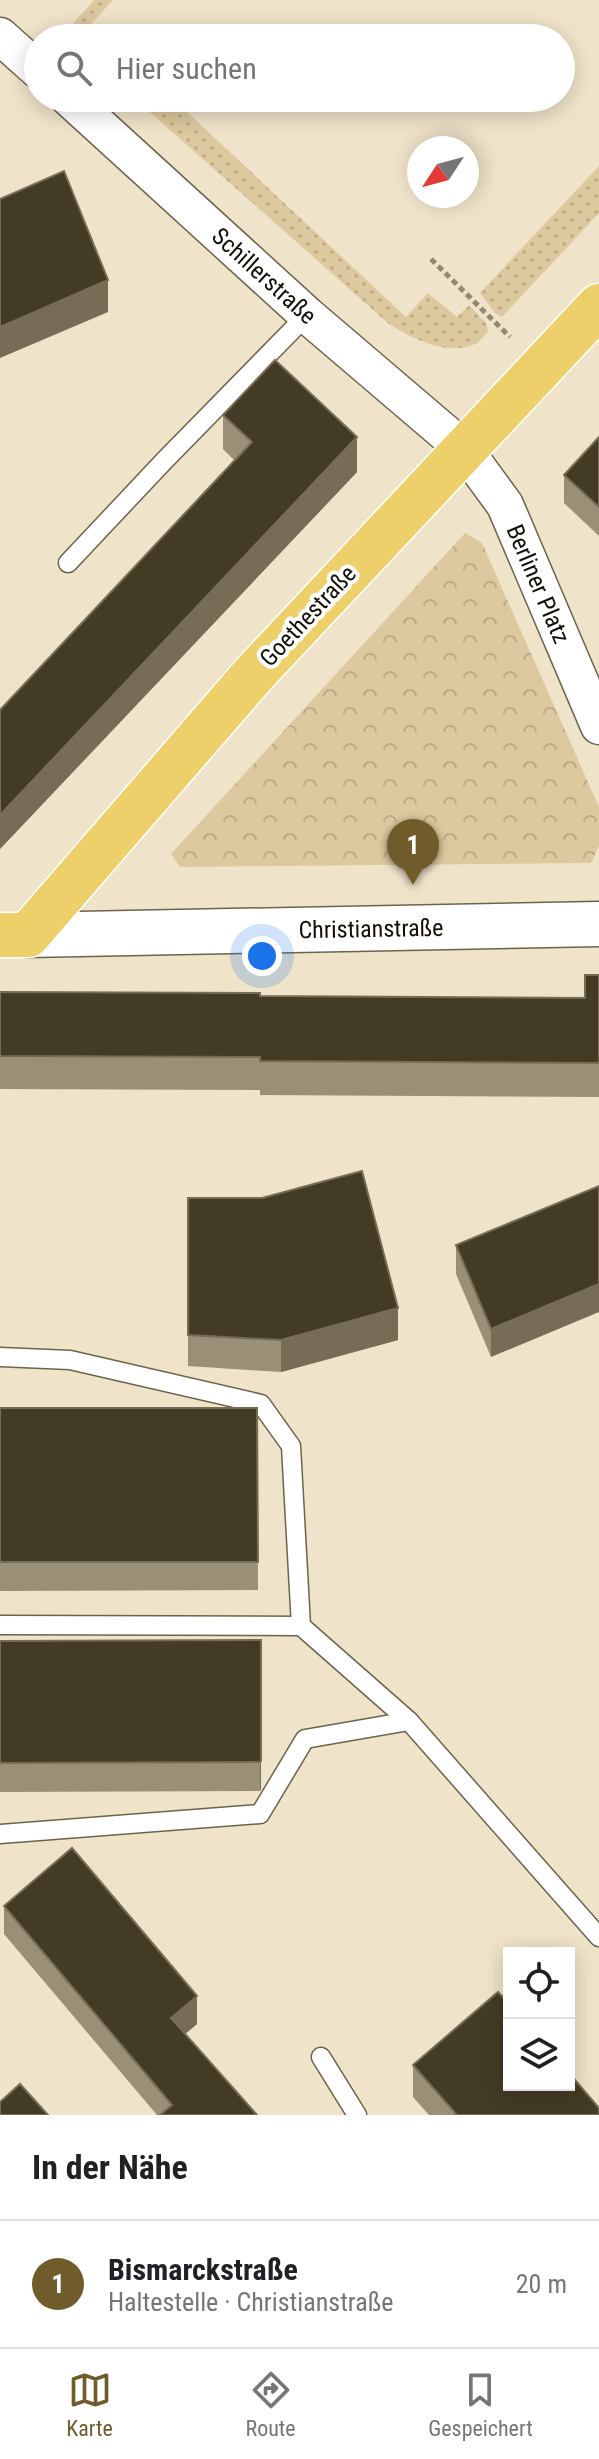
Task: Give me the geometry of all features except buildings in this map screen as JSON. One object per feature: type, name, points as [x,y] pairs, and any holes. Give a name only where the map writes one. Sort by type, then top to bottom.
[{"type":"main road","name":"Goethestraße","points":[[14,935],[599,306]]},
{"type":"street","points":[[0,36],[24,57]]},
{"type":"street","name":"Schillerstraße","points":[[84,112],[307,315],[464,449]]},
{"type":"street","name":"Berliner Platz","points":[[464,449],[505,505],[599,726]]},
{"type":"street","name":"Christianstraße","points":[[14,935],[599,924]]},
{"type":"lane","points":[[68,563],[307,315]]},
{"type":"lane","points":[[0,1357],[70,1360],[261,1404],[291,1446],[301,1626]]},
{"type":"lane","points":[[0,1625],[301,1626],[409,1721],[599,1937]]},
{"type":"lane","points":[[0,1834],[260,1814],[305,1739],[409,1721]]},
{"type":"lane","points":[[321,2057],[357,2115]]},
{"type":"path","points":[[431,259],[542,366]]},
{"type":"green space","points":[[94,0],[113,0],[93,24],[73,24]]},
{"type":"green space","points":[[150,112],[187,112],[406,317],[428,293],[457,317],[469,305],[486,323],[488,331],[475,344],[453,348],[419,340],[389,324]]},
{"type":"green space","points":[[599,166],[599,213],[502,317],[495,313],[480,293]]},
{"type":"green space","points":[[465,533],[482,543],[599,807],[599,846],[591,863],[180,867],[171,854]]},
{"type":"place","name":"Bismarckstraße","points":[[413,885]]}]
